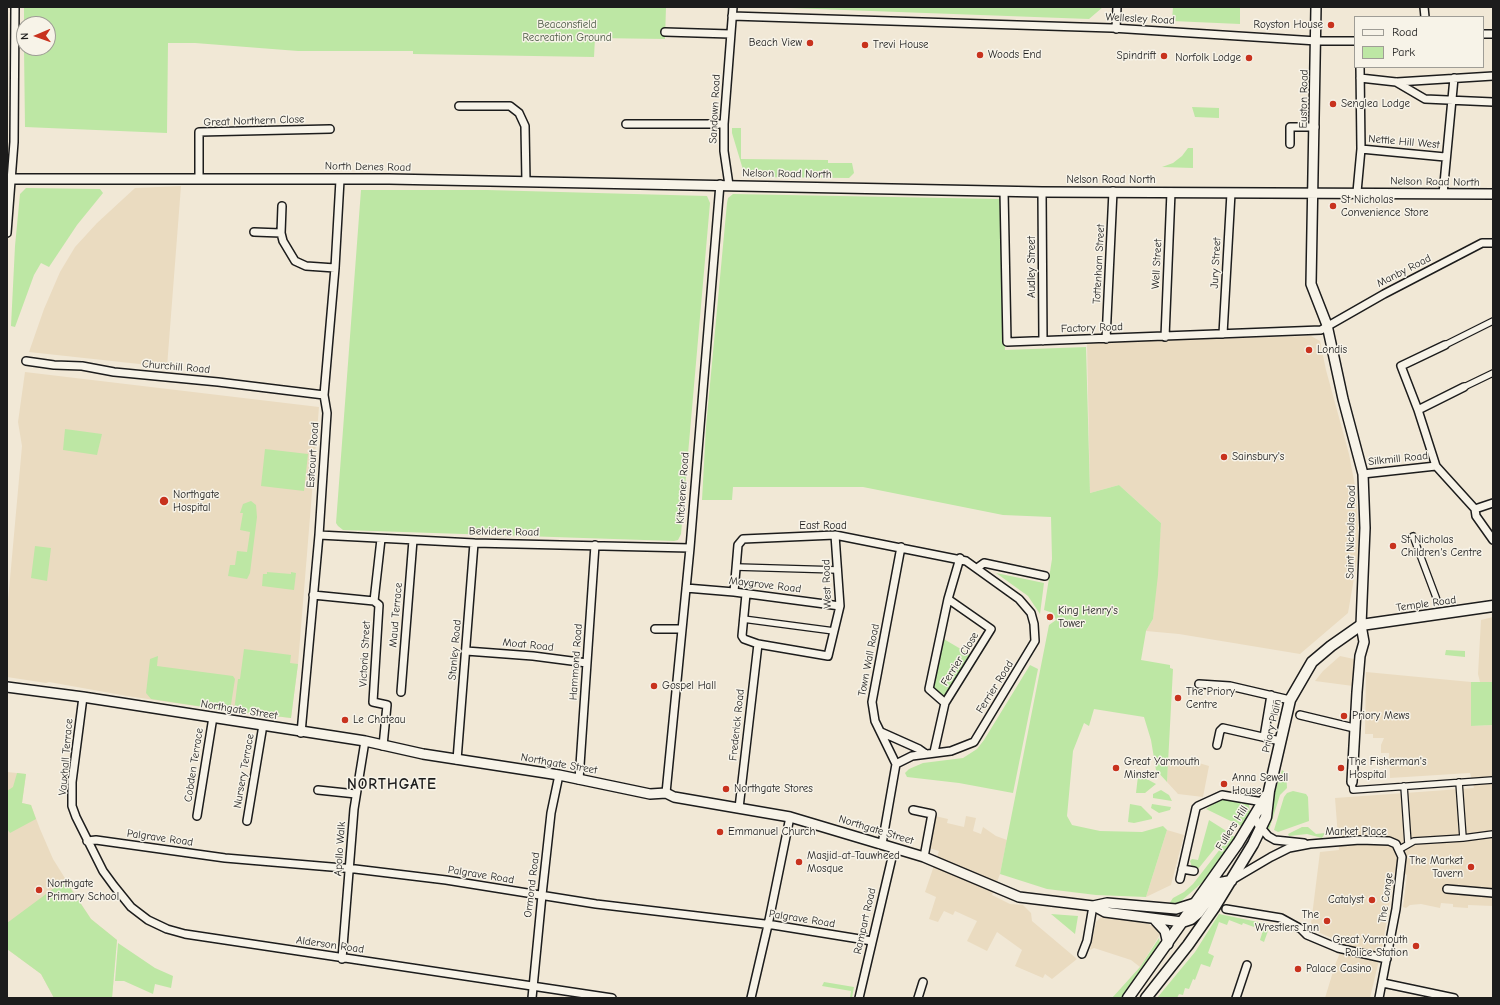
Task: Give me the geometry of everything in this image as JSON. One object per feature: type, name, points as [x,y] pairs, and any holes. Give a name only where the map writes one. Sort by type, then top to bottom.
[{"type":"main road","name":"Temple Road","points":[[1362,625],[1493,606]]},
{"type":"main road","name":"Priory Plain","points":[[1270,791],[1290,700],[1312,662],[1331,646],[1362,625]]},
{"type":"main road","name":"Fullers Hill","points":[[1128,998],[1168,944],[1238,843],[1270,791]]},
{"type":"main road","name":"Fullers Hill","points":[[1146,998],[1188,945],[1231,881],[1253,844],[1266,816],[1270,791]]},
{"type":"main road","points":[[1182,922],[1191,920],[1198,913],[1220,883],[1231,881]]},
{"type":"street","points":[[7,233],[9,179],[14,131],[15,7]]},
{"type":"street","name":"Sandown Road","points":[[724,184],[724,124],[733,7]]},
{"type":"street","points":[[1116,28],[1117,7]]},
{"type":"street","name":"Euston Road","points":[[1314,192],[1316,7]]},
{"type":"street","name":"Wellesley Road","points":[[732,16],[1116,28],[1316,41],[1354,40]]},
{"type":"street","points":[[665,32],[730,34]]},
{"type":"street","name":"Nettle Hill West","points":[[1357,192],[1361,149],[1360,68]]},
{"type":"street","points":[[1360,78],[1396,82],[1493,76]]},
{"type":"street","points":[[1443,194],[1445,157],[1454,78]]},
{"type":"street","points":[[1396,82],[1425,99],[1493,102]]},
{"type":"street","points":[[459,106],[510,106],[519,113],[525,126],[526,182]]},
{"type":"street","points":[[626,124],[724,124]]},
{"type":"street","points":[[1290,144],[1290,127],[1315,127]]},
{"type":"street","name":"Great Northern Close","points":[[199,179],[200,132],[330,129]]},
{"type":"street","name":"Nettle Hill West","points":[[1361,149],[1445,157]]},
{"type":"street","name":"North Denes Road","points":[[9,179],[389,179],[724,184]]},
{"type":"street","name":"Estcourt Road","points":[[301,732],[319,535],[327,413],[324,395],[335,268],[340,180]]},
{"type":"street","name":"Nelson Road North","points":[[724,184],[1042,192],[1357,192],[1493,194]]},
{"type":"street","name":"Kitchener Road","points":[[666,792],[724,184]]},
{"type":"street","name":"Factory Road","points":[[1004,191],[1007,342],[1313,331],[1321,330],[1327,325]]},
{"type":"street","name":"Tottenham Street","points":[[1106,339],[1113,191]]},
{"type":"street","name":"Audley Street","points":[[1042,192],[1043,341]]},
{"type":"street","name":"Well Street","points":[[1165,337],[1171,192]]},
{"type":"street","name":"Jury Street","points":[[1223,334],[1231,192]]},
{"type":"street","name":"Saint Nicholas Road","points":[[1314,192],[1311,284],[1327,325],[1343,399],[1364,474],[1365,528],[1362,625],[1364,642],[1360,656],[1354,728],[1352,782]]},
{"type":"street","points":[[282,206],[281,234],[292,257],[300,264],[335,268]]},
{"type":"street","points":[[254,232],[281,234]]},
{"type":"street","name":"Manby Road","points":[[1327,325],[1482,243],[1493,243]]},
{"type":"street","points":[[1493,320],[1401,366],[1418,410],[1436,466],[1475,509],[1476,516],[1493,540]]},
{"type":"street","name":"Churchill Road","points":[[26,361],[54,366],[82,366],[114,372],[324,395]]},
{"type":"street","points":[[1418,410],[1493,373]]},
{"type":"street","name":"Silkmill Road","points":[[1364,474],[1436,466]]},
{"type":"street","points":[[1475,509],[1493,503]]},
{"type":"street","name":"Belvidere Road","points":[[319,535],[474,543],[690,548]]},
{"type":"street","name":"East Road","points":[[734,592],[738,545],[743,539],[835,535],[960,558],[977,568],[1019,599]]},
{"type":"street","name":"West Road","points":[[758,644],[828,656],[840,606],[835,535]]},
{"type":"street","points":[[1413,536],[1437,600]]},
{"type":"street","points":[[313,595],[374,601],[381,538]]},
{"type":"street","name":"Maud Terrace","points":[[401,692],[413,540]]},
{"type":"street","name":"Stanley Road","points":[[457,760],[474,543]]},
{"type":"street","name":"Hammond Road","points":[[579,780],[595,545]]},
{"type":"street","name":"Town Wall Road","points":[[896,764],[875,722],[872,702],[901,547]]},
{"type":"street","name":"Ferrier Close","points":[[946,703],[929,689],[948,599],[960,558]]},
{"type":"street","points":[[977,568],[984,563],[1045,576]]},
{"type":"street","points":[[736,568],[838,570]]},
{"type":"street","name":"Maygrove Road","points":[[686,588],[734,592],[840,606]]},
{"type":"street","points":[[746,594],[742,636],[748,642],[758,644]]},
{"type":"street","name":"Ferrier Close","points":[[934,752],[946,703],[991,629],[948,599]]},
{"type":"street","name":"Ferrier Road","points":[[896,764],[912,756],[951,751],[974,742],[1033,646],[1035,632],[1033,618],[1031,613],[1019,599]]},
{"type":"street","name":"Victoria Street","points":[[374,601],[379,605],[373,702],[387,705],[383,746]]},
{"type":"street","points":[[744,619],[834,631]]},
{"type":"street","points":[[655,628],[681,629]]},
{"type":"street","name":"Frederick Road","points":[[740,808],[758,644]]},
{"type":"street","name":"Moat Road","points":[[466,651],[534,656],[587,663]]},
{"type":"street","points":[[1200,684],[1230,686],[1290,700]]},
{"type":"street","name":"Northgate Street","points":[[7,687],[83,697],[365,741],[383,746],[457,760],[559,775],[650,794],[666,792],[674,797],[790,816],[924,857],[1019,897],[1094,906],[1107,903],[1176,909],[1195,903]]},
{"type":"street","name":"Priory Plain","points":[[1264,737],[1271,695]]},
{"type":"street","name":"Vauxhall Terrace","points":[[83,697],[72,782],[72,806],[87,841]]},
{"type":"street","points":[[1300,715],[1354,728]]},
{"type":"street","name":"Cobden Terrace","points":[[197,816],[213,717]]},
{"type":"street","name":"Nursery Terrace","points":[[247,821],[264,725]]},
{"type":"street","points":[[1217,745],[1220,731],[1223,728],[1280,741]]},
{"type":"street","points":[[881,732],[919,749],[926,754]]},
{"type":"street","name":"Apollo Walk","points":[[342,959],[356,794],[365,741]]},
{"type":"street","points":[[882,844],[896,764]]},
{"type":"street","name":"Ormond Road","points":[[532,998],[552,812],[559,775]]},
{"type":"street","points":[[1352,782],[1353,790],[1493,780]]},
{"type":"street","points":[[1459,782],[1463,838]]},
{"type":"street","points":[[1404,786],[1408,844]]},
{"type":"street","points":[[318,790],[356,794]]},
{"type":"street","points":[[1180,879],[1196,808],[1198,806],[1222,795],[1263,802]]},
{"type":"street","points":[[913,810],[932,814],[924,857]]},
{"type":"street","name":"Market Place","points":[[1255,815],[1257,823],[1260,827],[1268,836],[1275,840],[1310,844]]},
{"type":"street","points":[[751,998],[768,925],[790,816]]},
{"type":"street","points":[[1400,848],[1414,841],[1463,838],[1493,834]]},
{"type":"street","name":"Palgrave Road","points":[[87,841],[96,840],[226,858],[350,868],[596,904],[768,925],[872,941]]},
{"type":"street","name":"Alderson Road","points":[[87,841],[103,871],[124,899],[148,920],[167,929],[185,934],[342,959],[612,998]]},
{"type":"street","name":"Market Place","points":[[1231,881],[1270,857],[1289,848],[1310,844],[1390,841],[1400,848]]},
{"type":"street","name":"The Conge","points":[[1379,998],[1396,909],[1402,857],[1400,848]]},
{"type":"street","name":"Rampart Road","points":[[859,998],[894,849]]},
{"type":"street","points":[[1182,869],[1194,871]]},
{"type":"street","points":[[1447,889],[1493,893]]},
{"type":"street","points":[[1082,954],[1087,941],[1094,906]]},
{"type":"street","name":"Northgate Street","points":[[1094,906],[1105,912],[1182,922]]},
{"type":"street","points":[[1226,909],[1281,918],[1301,929],[1308,935],[1338,948],[1387,959]]},
{"type":"street","points":[[1154,919],[1165,931],[1168,944]]},
{"type":"street","points":[[1236,998],[1247,965]]},
{"type":"street","points":[[918,998],[922,982]]},
{"type":"street","points":[[1383,983],[1454,998]]},
{"type":"shaded area","points":[[181,186],[167,367],[29,352],[44,309],[60,272],[75,247],[97,223],[135,188]]},
{"type":"shaded area","points":[[1311,336],[1320,341],[1326,370],[1349,454],[1356,491],[1359,549],[1348,613],[1300,654],[1179,634],[1146,631],[1153,619],[1161,523],[1119,485],[1090,493],[1087,342]]},
{"type":"shaded area","name":"Northgate Hospital","points":[[25,372],[319,407],[298,664],[291,718],[230,711],[127,696],[49,682],[46,683],[7,677],[7,612],[22,446],[18,422]]},
{"type":"shaded area","points":[[1493,617],[1493,683],[1480,682],[1478,674],[1481,620]]},
{"type":"shaded area","points":[[1340,656],[1354,659],[1356,664],[1353,686],[1315,681],[1323,671]]},
{"type":"shaded area","points":[[1366,672],[1471,682],[1471,726],[1493,725],[1493,906],[1468,905],[1468,908],[1453,907],[1453,904],[1441,903],[1440,908],[1421,904],[1410,905],[1406,908],[1403,907],[1407,875],[1395,870],[1383,943],[1370,998],[1325,998],[1335,965],[1344,943],[1313,930],[1311,924],[1320,852],[1339,850],[1335,798],[1474,788],[1470,773],[1390,778],[1389,753],[1381,753],[1381,745],[1384,738],[1373,738],[1373,734],[1365,734]]},
{"type":"shaded area","points":[[1168,760],[1192,761],[1209,766],[1203,797],[1178,794],[1167,782]]},
{"type":"shaded area","name":"Northgate Primary School","points":[[7,772],[26,774],[22,803],[31,805],[53,859],[91,919],[117,940],[112,998],[54,998],[41,974],[7,949]]},
{"type":"shaded area","points":[[935,816],[948,819],[947,823],[964,827],[966,816],[976,818],[973,831],[981,834],[983,827],[996,836],[1007,840],[1000,874],[992,895],[1010,904],[1023,905],[1031,913],[1032,921],[1077,959],[1052,979],[1045,974],[1043,978],[1015,966],[1022,950],[997,932],[987,951],[967,941],[977,921],[955,911],[953,915],[944,911],[938,922],[929,919],[936,897],[925,892],[939,851],[929,848]]},
{"type":"shaded area","points":[[1167,830],[1184,835],[1171,885],[1146,897]]},
{"type":"shaded area","points":[[1102,916],[1149,924],[1159,930],[1161,933],[1140,967],[1131,960],[1094,948],[1090,950],[1096,922]]},
{"type":"green space","name":"Beaconsfield Recreation Ground","points":[[24,7],[666,7],[665,39],[595,38],[594,57],[413,54],[413,51],[298,51],[195,43],[168,43],[167,133],[25,127],[24,56],[56,56],[56,16],[24,16]]},
{"type":"green space","points":[[763,7],[1103,7],[1089,19]]},
{"type":"green space","points":[[1173,7],[1240,7],[1240,24],[1172,21]]},
{"type":"green space","points":[[1192,107],[1219,108],[1219,118],[1195,117]]},
{"type":"green space","points":[[732,128],[741,128],[741,159],[828,160],[828,163],[852,163],[854,173],[849,178],[750,177],[744,173],[732,133]]},
{"type":"green space","points":[[1188,148],[1193,148],[1193,168],[1162,167],[1173,163],[1182,156]]},
{"type":"green space","points":[[26,188],[100,189],[103,193],[77,225],[49,267],[41,263],[34,275],[15,327],[11,326],[15,246],[20,194]]},
{"type":"green space","points":[[361,190],[487,190],[707,196],[710,203],[681,534],[678,540],[343,530],[338,526],[336,523]]},
{"type":"green space","points":[[733,194],[1000,199],[1005,350],[1086,347],[1090,493],[1119,485],[1161,523],[1158,575],[1153,619],[1146,631],[1141,660],[1170,665],[1170,668],[1173,669],[1167,782],[1156,770],[1151,740],[1144,717],[1094,709],[1089,726],[1084,723],[1073,751],[1067,816],[1072,825],[1100,831],[1142,832],[1163,826],[1167,830],[1146,897],[1096,895],[1047,889],[1000,874],[1049,625],[1056,620],[1053,613],[1044,610],[1052,559],[1051,517],[1003,515],[863,487],[733,487],[732,500],[702,500],[706,427],[727,203],[728,198]]},
{"type":"green space","points":[[65,429],[102,434],[97,455],[63,450]]},
{"type":"green space","points":[[265,449],[308,454],[304,491],[261,486]]},
{"type":"green space","points":[[251,501],[256,505],[257,517],[250,573],[247,579],[228,576],[230,565],[235,565],[237,551],[247,552],[250,532],[240,530],[243,513],[240,513],[243,504]]},
{"type":"green space","points":[[35,546],[51,548],[47,581],[31,578]]},
{"type":"green space","points":[[267,572],[296,573],[294,590],[262,586],[263,574],[267,574]]},
{"type":"green space","points":[[996,573],[1044,583],[1040,614],[1028,596]]},
{"type":"green space","points":[[942,638],[971,655],[948,693],[944,696],[940,696],[933,691],[932,686]]},
{"type":"green space","points":[[244,649],[291,655],[290,663],[298,664],[291,718],[234,711]]},
{"type":"green space","points":[[1446,650],[1465,651],[1465,657],[1445,655]]},
{"type":"green space","points":[[158,656],[157,666],[233,676],[235,679],[230,711],[151,699],[146,693],[150,659]]},
{"type":"green space","points":[[1030,665],[1038,669],[1013,793],[959,783],[907,777],[905,773],[909,769],[923,763],[963,758],[977,749]]},
{"type":"green space","points":[[1471,682],[1493,682],[1493,725],[1471,726]]},
{"type":"green space","points":[[1282,770],[1286,773],[1287,788],[1280,795],[1269,830],[1264,825]]},
{"type":"green space","points":[[17,773],[26,774],[22,803],[31,805],[36,819],[10,833],[7,829],[7,791],[13,787]]},
{"type":"green space","points":[[1138,776],[1156,784],[1145,793],[1136,793]]},
{"type":"green space","points":[[1161,790],[1169,795],[1172,801],[1153,798],[1153,794]]},
{"type":"green space","points":[[1293,791],[1306,794],[1308,797],[1309,821],[1278,832],[1274,830],[1284,797],[1287,793]]},
{"type":"green space","points":[[1222,798],[1249,804],[1250,814],[1243,827],[1206,809]]},
{"type":"green space","points":[[1130,804],[1141,806],[1152,817],[1152,819],[1134,823],[1128,822]]},
{"type":"green space","points":[[1152,804],[1171,807],[1170,810],[1159,813],[1151,808]]},
{"type":"green space","points":[[1209,820],[1228,832],[1194,874],[1195,867],[1192,867],[1190,861],[1192,859],[1198,860]]},
{"type":"green space","points":[[1302,827],[1308,827],[1316,834],[1325,833],[1322,838],[1307,834],[1289,836],[1288,834]]},
{"type":"green space","points":[[1231,835],[1235,837],[1204,881],[1180,902],[1169,904],[1173,898],[1184,892],[1193,884]]},
{"type":"green space","name":"Northgate Primary School","points":[[65,880],[91,919],[117,940],[112,998],[54,998],[41,974],[7,949],[7,923]]},
{"type":"green space","points":[[1051,914],[1078,916],[1075,934]]},
{"type":"green space","points":[[1219,914],[1268,924],[1267,927],[1269,928],[1264,942],[1260,940],[1264,927],[1256,924],[1254,927],[1243,923],[1242,925],[1229,920],[1227,925],[1219,922],[1208,953],[1214,956],[1210,967],[1201,964],[1195,980],[1193,979],[1189,989],[1185,988],[1183,995],[1179,994],[1177,998],[1157,998],[1195,952]]},
{"type":"green space","points":[[1159,938],[1160,943],[1157,949],[1124,998],[1112,998],[1140,967]]},
{"type":"green space","points":[[118,943],[155,968],[173,976],[171,988],[155,984],[153,994],[124,981],[115,981]]},
{"type":"green space","points":[[824,982],[854,987],[852,998],[850,998],[851,991],[822,986]]},
{"type":"place","name":"Royston House","points":[[1331,25]]},
{"type":"place","name":"Beach View","points":[[810,43]]},
{"type":"place","name":"Trevi House","points":[[865,45]]},
{"type":"place","name":"Woods End","points":[[980,55]]},
{"type":"place","name":"Spindrift","points":[[1164,56]]},
{"type":"place","name":"Norfolk Lodge","points":[[1249,58]]},
{"type":"place","name":"Senglea Lodge","points":[[1333,104]]},
{"type":"place","name":"St Nicholas Convenience Store","points":[[1333,206]]},
{"type":"place","name":"Londis","points":[[1309,350]]},
{"type":"place","name":"Sainsbury's","points":[[1224,457]]},
{"type":"place","name":"Northgate Hospital","points":[[164,501]]},
{"type":"place","name":"St Nicholas Children's Centre","points":[[1393,546]]},
{"type":"place","name":"King Henry's Tower","points":[[1050,617]]},
{"type":"place","name":"Gospel Hall","points":[[654,686]]},
{"type":"place","name":"The Priory Centre","points":[[1178,698]]},
{"type":"place","name":"Priory Mews","points":[[1344,716]]},
{"type":"place","name":"Le Chateau","points":[[345,720]]},
{"type":"place","name":"Great Yarmouth Minster","points":[[1116,768]]},
{"type":"place","name":"The Fisherman's Hospital","points":[[1341,768]]},
{"type":"place","name":"Anna Sewell House","points":[[1224,784]]},
{"type":"place","name":"Northgate Stores","points":[[726,789]]},
{"type":"place","name":"Emmanuel Church","points":[[720,832]]},
{"type":"place","name":"Masjid-at-Tauwheed Mosque","points":[[799,862]]},
{"type":"place","name":"The Market Tavern","points":[[1471,867]]},
{"type":"place","name":"Northgate Primary School","points":[[39,890]]},
{"type":"place","name":"Catalyst","points":[[1372,900]]},
{"type":"place","name":"The Wrestlers Inn","points":[[1327,921]]},
{"type":"place","name":"Great Yarmouth Police Station","points":[[1416,946]]},
{"type":"place","name":"Palace Casino","points":[[1298,969]]},
{"type":"district","name":"NORTHGATE","points":[[392,785]]}]
